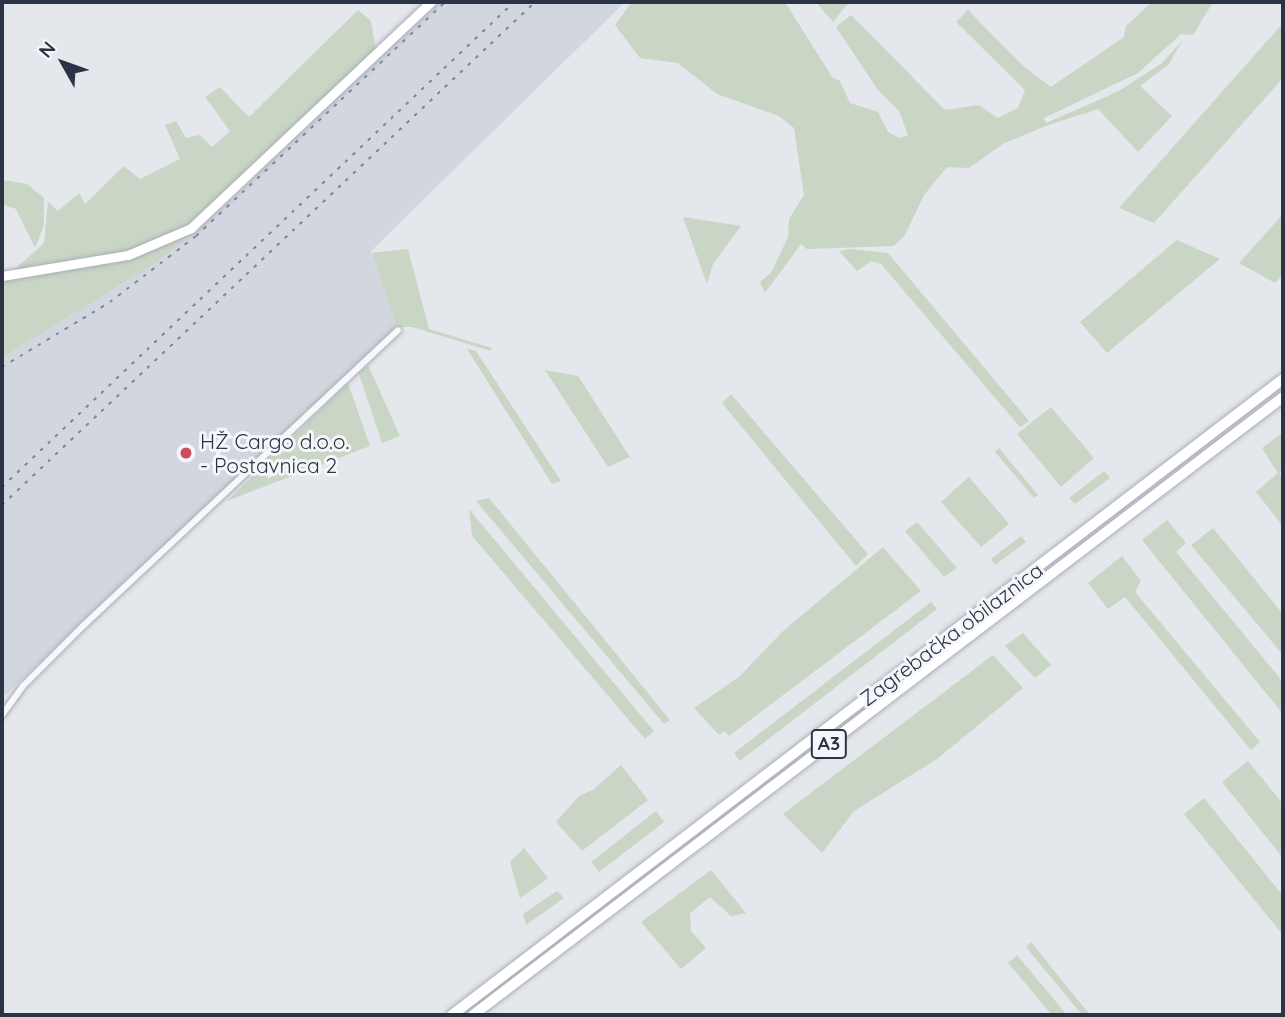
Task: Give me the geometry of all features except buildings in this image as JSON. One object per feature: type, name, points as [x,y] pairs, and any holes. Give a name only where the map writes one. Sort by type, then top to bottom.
[{"type":"highway","name":"Zagrebačka obilaznica","points":[[452,1015],[1283,379]]},
{"type":"highway","name":"Zagrebačka obilaznica","points":[[473,1015],[1283,397]]},
{"type":"main road","points":[[2,276],[146,250],[191,228],[431,2]]},
{"type":"street","points":[[2,715],[23,686],[83,626],[398,330]]},
{"type":"shaded area","points":[[436,2],[625,2],[371,251],[397,327],[2,698],[2,358],[159,261],[228,202]]},
{"type":"green space","points":[[632,2],[785,2],[832,77],[840,81],[850,103],[878,112],[888,132],[899,138],[908,135],[899,111],[878,90],[836,27],[851,15],[945,110],[979,105],[998,118],[1018,108],[1025,90],[956,22],[968,10],[1023,66],[1051,87],[1124,37],[1126,26],[1152,2],[1213,2],[1193,35],[1181,34],[1138,73],[1044,118],[1046,123],[1119,91],[1162,63],[1182,41],[1169,64],[1140,86],[1172,116],[1138,152],[1098,109],[1046,126],[1003,144],[969,168],[947,167],[924,195],[905,235],[894,246],[807,249],[801,244],[765,293],[760,282],[771,273],[788,237],[789,219],[804,195],[794,128],[779,116],[717,94],[678,63],[640,58],[615,25]]},
{"type":"green space","points":[[816,2],[849,2],[833,22]]},
{"type":"green space","points":[[358,10],[371,21],[376,51],[190,226],[130,251],[13,271],[44,243],[48,202],[58,211],[79,193],[85,204],[124,166],[140,179],[180,159],[165,125],[176,121],[186,138],[200,135],[212,147],[230,131],[205,97],[220,87],[249,117]]},
{"type":"green space","points":[[1283,23],[1283,78],[1154,223],[1119,208]]},
{"type":"green space","points":[[2,180],[27,184],[44,198],[44,225],[35,248],[16,209],[2,204]]},
{"type":"green space","points":[[1283,214],[1283,275],[1275,283],[1239,263]]},
{"type":"green space","points":[[683,217],[741,226],[713,264],[707,284]]},
{"type":"green space","points":[[207,220],[159,261],[2,358],[2,279],[144,254],[184,237]]},
{"type":"green space","points":[[1177,240],[1220,259],[1107,353],[1080,322]]},
{"type":"green space","points":[[408,249],[429,329],[492,348],[491,351],[412,327],[397,327],[372,253]]},
{"type":"green space","points":[[850,249],[888,253],[1029,421],[1020,427],[881,264],[871,261],[857,271],[839,251]]},
{"type":"green space","points":[[467,349],[476,351],[561,481],[552,484]]},
{"type":"green space","points":[[368,365],[400,436],[382,443],[359,374]]},
{"type":"green space","points":[[545,370],[578,376],[630,457],[608,467]]},
{"type":"green space","points":[[348,383],[370,446],[227,501]]},
{"type":"green space","points":[[731,394],[868,554],[856,566],[722,403]]},
{"type":"green space","points":[[1051,407],[1094,458],[1061,487],[1017,434]]},
{"type":"green space","points":[[1283,432],[1283,469],[1279,473],[1283,479],[1283,526],[1256,492],[1278,473],[1262,448]]},
{"type":"green space","points":[[999,448],[1038,495],[1034,498],[995,452]]},
{"type":"green space","points":[[1104,471],[1110,478],[1075,504],[1069,498]]},
{"type":"green space","points":[[969,477],[1009,524],[981,547],[941,502]]},
{"type":"green space","points":[[489,498],[670,720],[664,724],[476,501]]},
{"type":"green space","points":[[469,509],[654,731],[645,739],[472,536]]},
{"type":"green space","points":[[1167,520],[1186,543],[1176,552],[1283,682],[1283,714],[1142,540]]},
{"type":"green space","points":[[917,522],[957,568],[944,577],[905,531]]},
{"type":"green space","points":[[1213,528],[1283,614],[1283,655],[1191,545]]},
{"type":"green space","points":[[1021,536],[1026,542],[995,565],[991,559]]},
{"type":"green space","points":[[883,547],[921,591],[729,736],[725,731],[719,735],[694,708],[740,676],[782,632]]},
{"type":"green space","points":[[1122,556],[1141,581],[1135,592],[1260,742],[1251,750],[1125,597],[1108,609],[1088,583]]},
{"type":"green space","points":[[931,602],[937,609],[740,761],[734,753]]},
{"type":"green space","points":[[1023,633],[1051,665],[1035,678],[1005,646]]},
{"type":"green space","points":[[993,655],[1023,688],[937,759],[854,811],[822,853],[783,814]]},
{"type":"green space","points":[[1248,761],[1283,804],[1283,858],[1222,782]]},
{"type":"green space","points":[[621,765],[648,800],[582,851],[556,822],[579,796],[594,789]]},
{"type":"green space","points":[[1204,798],[1283,896],[1283,935],[1184,814]]},
{"type":"green space","points":[[656,811],[664,822],[599,872],[591,862]]},
{"type":"green space","points":[[524,848],[548,878],[520,898],[510,862]]},
{"type":"green space","points":[[711,870],[746,913],[731,916],[710,897],[690,913],[691,931],[706,948],[681,969],[641,922]]},
{"type":"green space","points":[[557,891],[564,898],[526,925],[523,914]]},
{"type":"green space","points":[[1031,942],[1090,1015],[1082,1015],[1026,947]]},
{"type":"green space","points":[[1017,955],[1067,1015],[1052,1015],[1008,963]]},
{"type":"railway","points":[[2,367],[110,302],[196,236],[445,2]]},
{"type":"railway","points":[[2,487],[514,2]]},
{"type":"railway","points":[[2,505],[535,2]]},
{"type":"place","name":"HŽ Cargo d.o.o. - Postavnica 2","points":[[186,453]]}]
